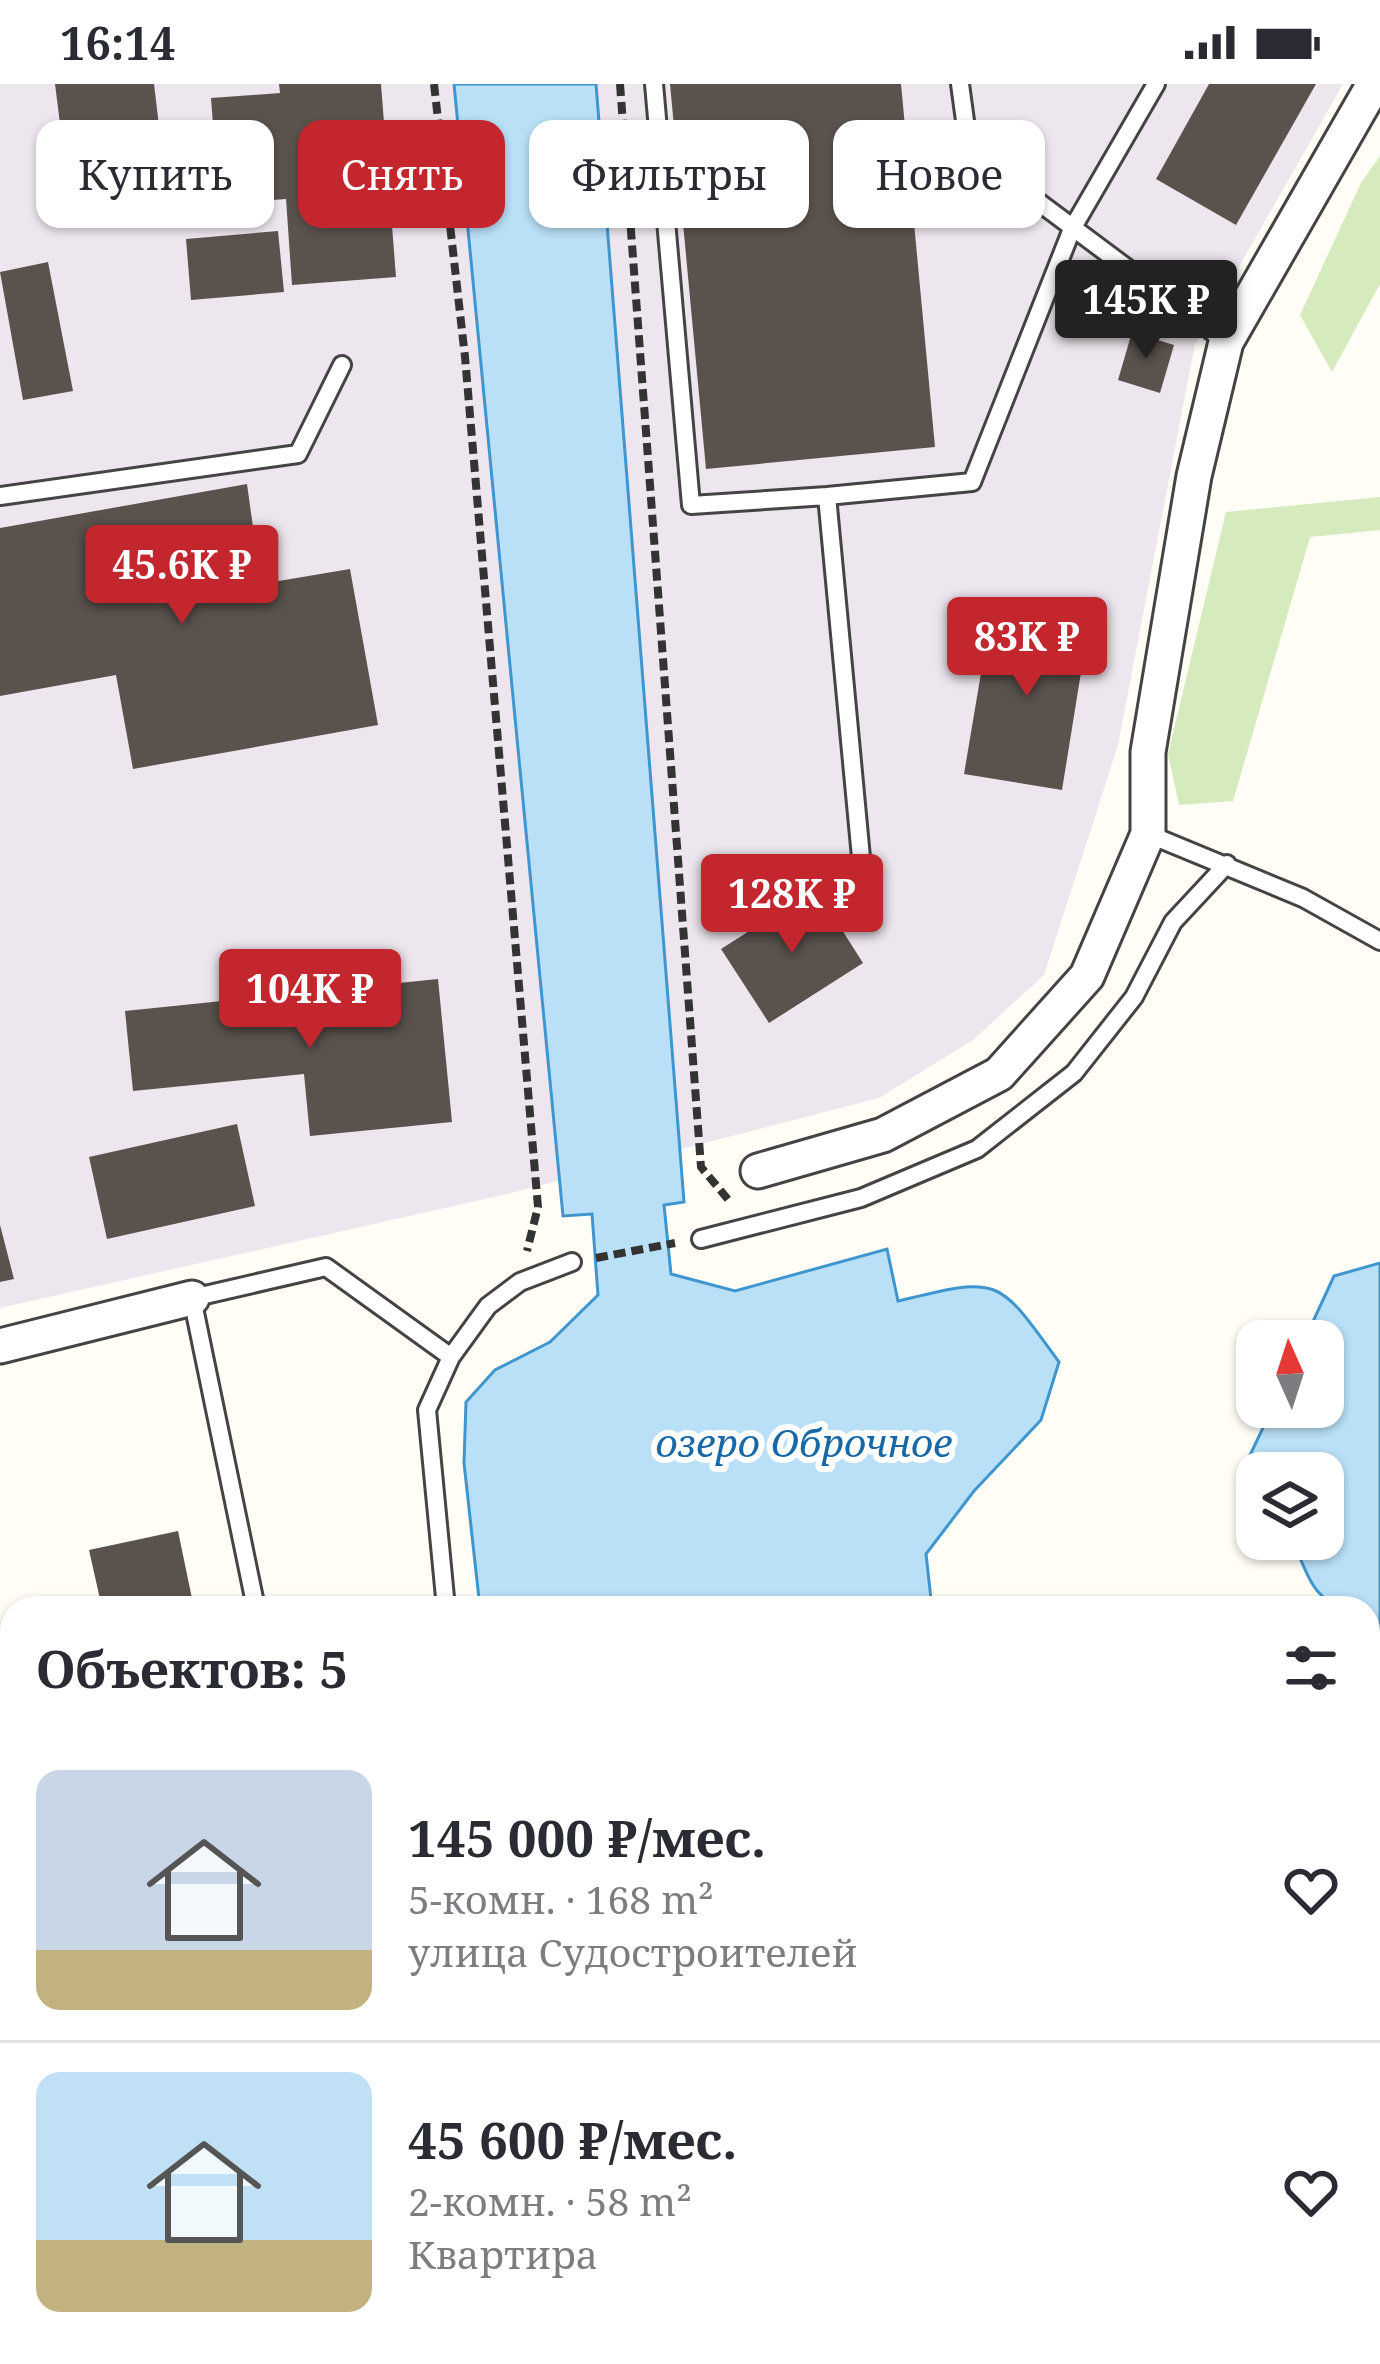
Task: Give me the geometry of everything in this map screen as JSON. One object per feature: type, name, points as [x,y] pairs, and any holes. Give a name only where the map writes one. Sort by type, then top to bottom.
[{"type":"street","points":[[758,1171],[884,1135],[999,1074],[1087,976],[1148,834],[1148,752],[1194,476],[1226,342],[1374,84]]},
{"type":"street","points":[[0,1346],[192,1298]]},
{"type":"lane","points":[[654,84],[691,505],[972,482],[1072,229],[1156,84]]},
{"type":"lane","points":[[960,84],[969,150],[1226,342]]},
{"type":"lane","points":[[0,496],[298,454],[342,364]]},
{"type":"lane","points":[[827,496],[865,900]]},
{"type":"lane","points":[[1148,834],[1227,864],[1380,941]]},
{"type":"lane","points":[[692,1240],[861,1198],[977,1150],[1075,1073],[1134,997],[1173,922],[1227,864]]},
{"type":"lane","points":[[445,1596],[428,1410],[451,1357],[488,1306],[520,1282],[581,1261]]},
{"type":"lane","points":[[254,1596],[192,1298],[326,1267],[451,1357]]},
{"type":"path","points":[[434,84],[465,357],[538,1207],[520,1282]]},
{"type":"path","points":[[620,84],[701,1167],[734,1207]]},
{"type":"path","points":[[581,1261],[692,1240]]},
{"type":"shaded area","points":[[0,84],[1343,84],[1195,344],[1118,745],[1044,975],[973,1040],[879,1098],[507,1194],[0,1308]]},
{"type":"green space","points":[[1380,156],[1380,284],[1332,372],[1300,315],[1361,183]]},
{"type":"green space","points":[[1380,497],[1380,530],[1310,537],[1233,801],[1179,805],[1168,754],[1226,512]]},
{"type":"water","name":"озеро Оброчное","points":[[454,84],[596,84],[599,120],[529,120],[529,228],[607,228],[684,1202],[664,1205],[671,1274],[735,1291],[887,1249],[898,1301],[957,1288],[993,1290],[1022,1313],[1059,1362],[1041,1420],[974,1491],[926,1554],[931,1596],[479,1596],[464,1463],[466,1402],[495,1370],[550,1342],[598,1295],[592,1214],[563,1216],[468,228],[505,228],[505,120],[457,120]]},
{"type":"water","points":[[1380,1263],[1380,1596],[1323,1596],[1301,1560],[1344,1560],[1344,1452],[1251,1452],[1263,1428],[1344,1428],[1344,1320],[1314,1320],[1334,1276]]},
{"type":"building","points":[[55,84],[154,84],[158,120],[60,120]]},
{"type":"building","points":[[279,84],[381,84],[384,120],[298,120],[298,228],[392,228],[396,277],[292,285],[286,199],[274,200],[274,120],[213,120],[211,98],[280,93]]},
{"type":"building","points":[[670,84],[901,84],[904,120],[833,120],[833,228],[914,228],[935,447],[706,469],[683,228],[809,228],[809,120],[673,120]]},
{"type":"building","points":[[1209,84],[1316,84],[1236,225],[1156,179]]},
{"type":"building","points":[[278,231],[284,292],[191,300],[186,239]]},
{"type":"building","points":[[48,262],[73,391],[23,400],[0,272]]},
{"type":"building","points":[[1132,332],[1174,345],[1160,393],[1118,380]]},
{"type":"building","points":[[247,484],[261,584],[350,569],[378,725],[133,769],[116,675],[0,696],[0,528]]},
{"type":"building","points":[[992,608],[1089,623],[1062,790],[964,774]]},
{"type":"building","points":[[816,889],[863,963],[769,1023],[721,949]]},
{"type":"building","points":[[438,979],[452,1122],[310,1136],[304,1074],[133,1091],[125,1011]]},
{"type":"building","points":[[237,1124],[255,1206],[107,1239],[89,1157]]},
{"type":"building","points":[[0,1225],[14,1279],[0,1282]]},
{"type":"building","points":[[178,1531],[192,1596],[99,1596],[89,1550]]}]
